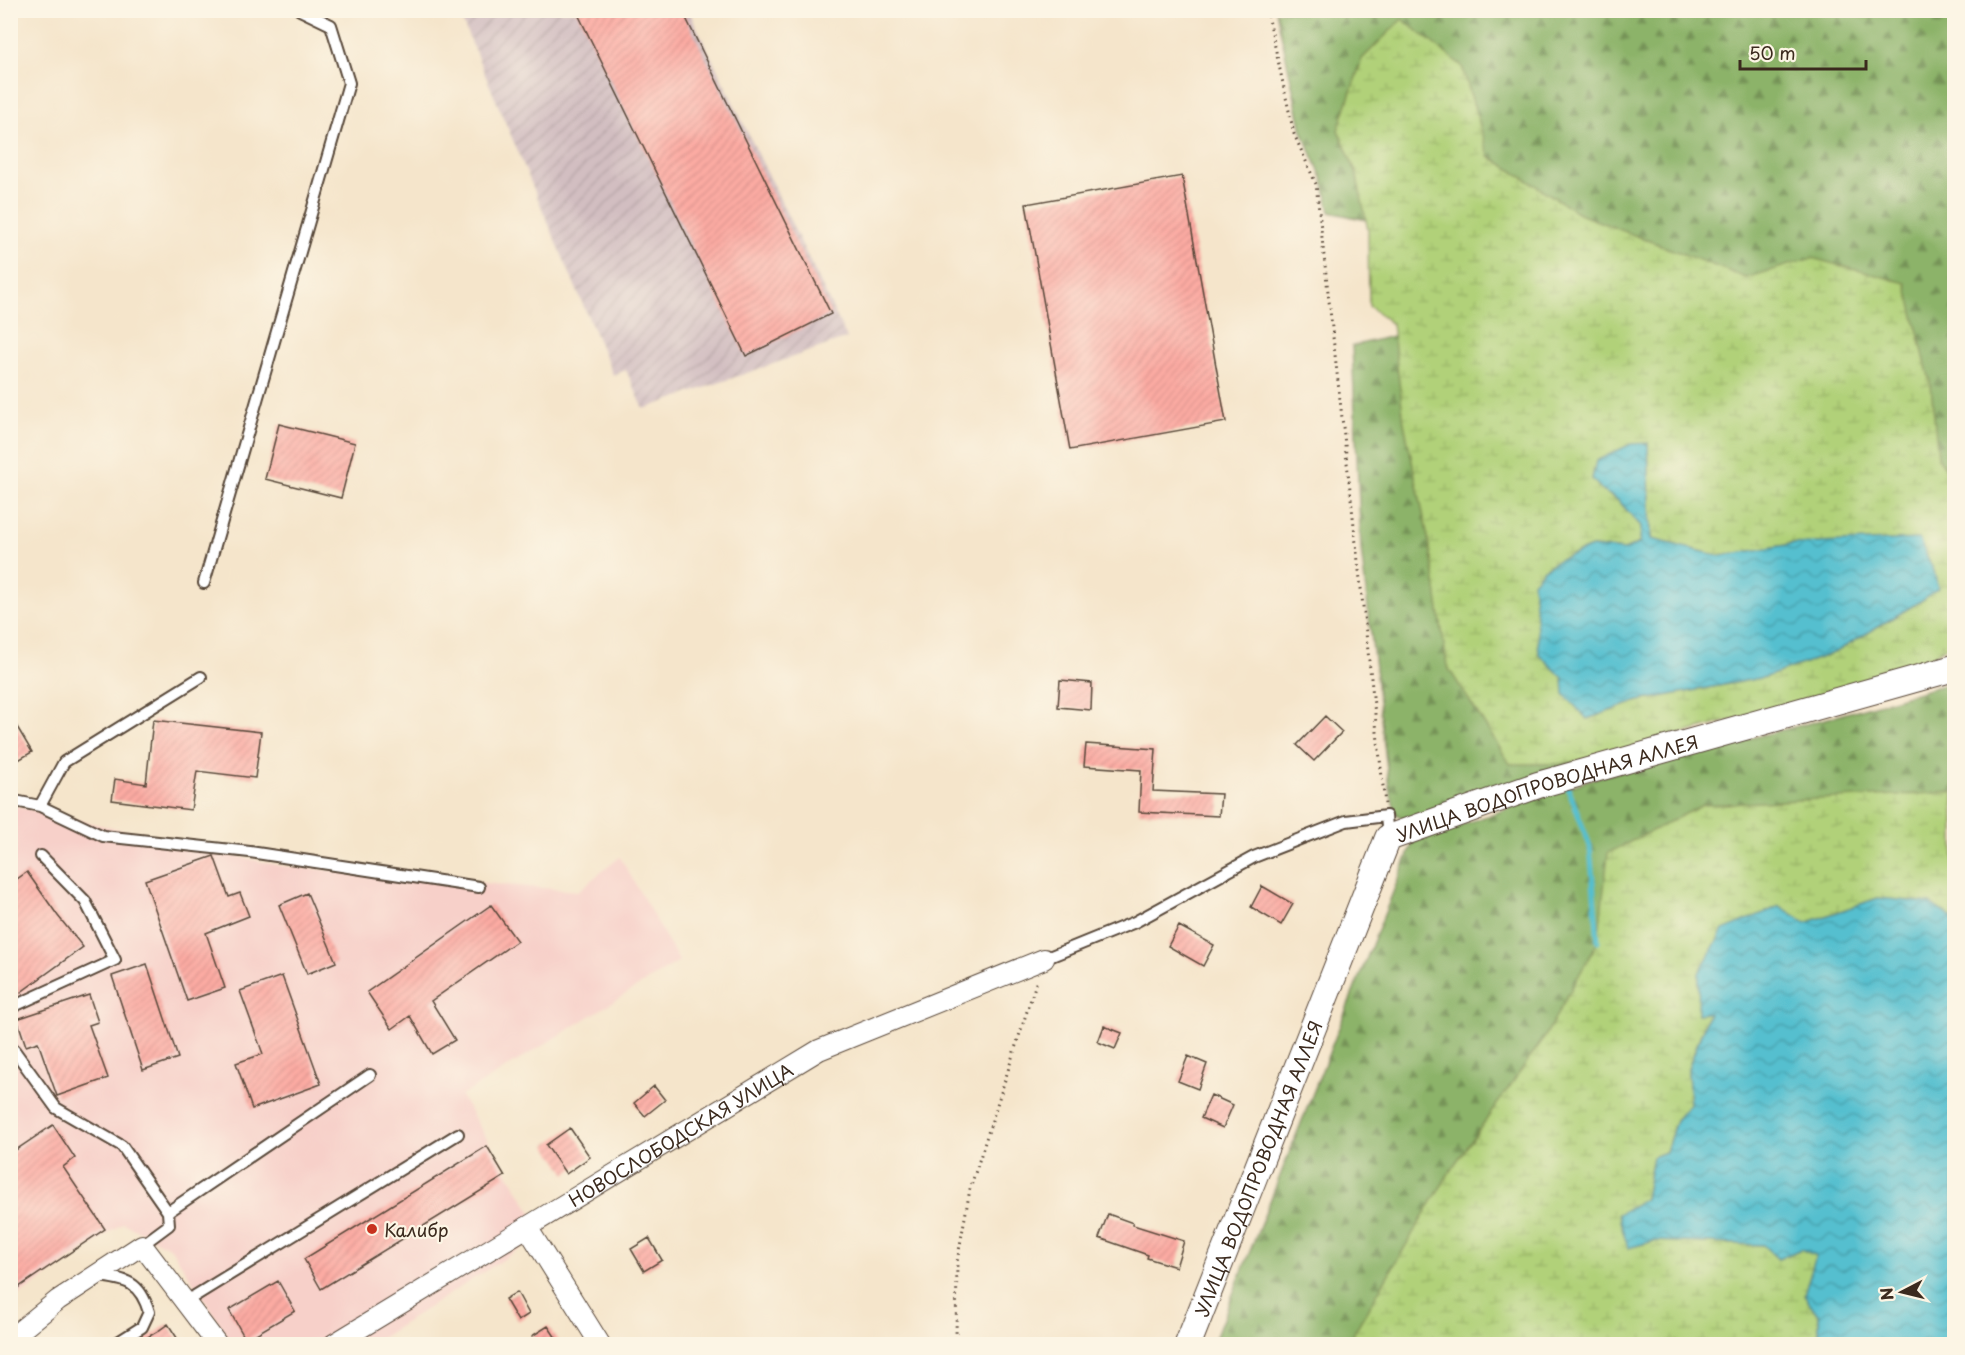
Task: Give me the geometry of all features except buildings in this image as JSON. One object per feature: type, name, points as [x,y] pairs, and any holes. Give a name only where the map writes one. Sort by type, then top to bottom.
[{"type":"street","name":"УЛИЦА ВОДОПРОВОДНАЯ АЛЛЕЯ","points":[[1188,1344],[1387,827],[1954,668]]},
{"type":"street","name":"НОВОСЛОБОДСКАЯ УЛИЦА","points":[[334,1344],[819,1050],[1044,959]]},
{"type":"street","points":[[527,1227],[600,1344]]},
{"type":"street","points":[[10,1339],[58,1300],[142,1245],[217,1344]]},
{"type":"lane","points":[[204,583],[349,83],[331,25],[300,10]]},
{"type":"lane","points":[[40,806],[64,762],[201,677]]},
{"type":"lane","points":[[10,800],[40,806],[103,836],[250,852],[479,887]]},
{"type":"lane","points":[[1044,959],[1135,922],[1254,856],[1346,820],[1387,827]]},
{"type":"lane","points":[[10,1008],[115,960],[85,901],[41,856]]},
{"type":"lane","points":[[12,1048],[56,1108],[122,1146],[168,1212],[169,1225],[142,1245]]},
{"type":"lane","points":[[168,1212],[370,1075]]},
{"type":"lane","points":[[185,1302],[458,1134]]},
{"type":"lane","points":[[94,1275],[120,1278],[136,1286],[144,1296],[149,1312],[142,1327],[115,1344]]},
{"type":"path","points":[[1267,10],[1294,134],[1316,184],[1387,827]]},
{"type":"path","points":[[953,1344],[956,1338],[957,1262],[970,1189],[1044,959]]},
{"type":"shaded area","points":[[458,11],[689,11],[847,338],[644,409],[626,370],[613,375]]},
{"type":"shaded area","points":[[11,805],[281,866],[578,891],[620,857],[679,961],[461,1096],[544,1233],[372,1344],[233,1344],[171,1248],[123,1223],[11,1301]]},
{"type":"green space","points":[[1276,11],[1954,11],[1954,613],[1728,299],[1330,212],[1323,180],[1302,131]]},
{"type":"green space","points":[[1402,19],[1462,66],[1489,156],[1582,215],[1746,278],[1812,258],[1906,283],[1931,386],[1938,457],[1954,482],[1954,642],[1907,672],[1594,758],[1559,764],[1510,764],[1447,666],[1430,547],[1404,423],[1392,324],[1369,306],[1368,230],[1356,172],[1338,130],[1362,59]],"holes":[[[1648,443],[1651,539],[1720,556],[1792,544],[1924,599],[1836,652],[1766,677],[1638,701],[1587,719],[1564,678],[1539,654],[1558,560],[1592,547],[1625,550],[1640,543],[1641,526],[1618,500],[1603,491]]]},
{"type":"green space","points":[[1401,334],[1481,668],[1576,765],[1411,823],[1396,814],[1389,787],[1361,549],[1352,346]]},
{"type":"green space","points":[[1954,682],[1954,800],[1763,825],[1379,1344],[1213,1344],[1413,842],[1592,779],[1829,718]]},
{"type":"green space","points":[[1954,792],[1954,922],[1953,919],[1878,898],[1806,923],[1698,1013],[1709,1012],[1688,1069],[1691,1104],[1676,1120],[1666,1152],[1653,1157],[1645,1199],[1628,1248],[1654,1241],[1764,1245],[1778,1259],[1801,1249],[1817,1256],[1804,1295],[1819,1316],[1819,1344],[1347,1344],[1452,1168],[1544,1038],[1598,941],[1608,853],[1703,805]]},
{"type":"water","points":[[1648,443],[1651,539],[1720,556],[1792,544],[1919,539],[1934,571],[1938,588],[1924,599],[1836,652],[1766,677],[1638,701],[1587,719],[1564,694],[1563,678],[1539,654],[1533,582],[1544,569],[1558,560],[1592,547],[1625,550],[1640,543],[1641,526],[1618,500],[1603,491],[1592,479],[1596,461],[1631,444]]},
{"type":"water","points":[[1878,898],[1930,903],[1954,922],[1954,1344],[1819,1344],[1819,1316],[1804,1295],[1816,1256],[1801,1249],[1778,1259],[1763,1245],[1654,1241],[1628,1248],[1618,1214],[1645,1199],[1653,1157],[1666,1152],[1676,1120],[1690,1104],[1688,1069],[1709,1013],[1698,1014],[1699,973],[1723,930],[1780,906],[1806,923]]},
{"type":"waterway","points":[[1567,785],[1590,846],[1598,941]]},
{"type":"place","name":"Калибр","points":[[372,1229]]}]
